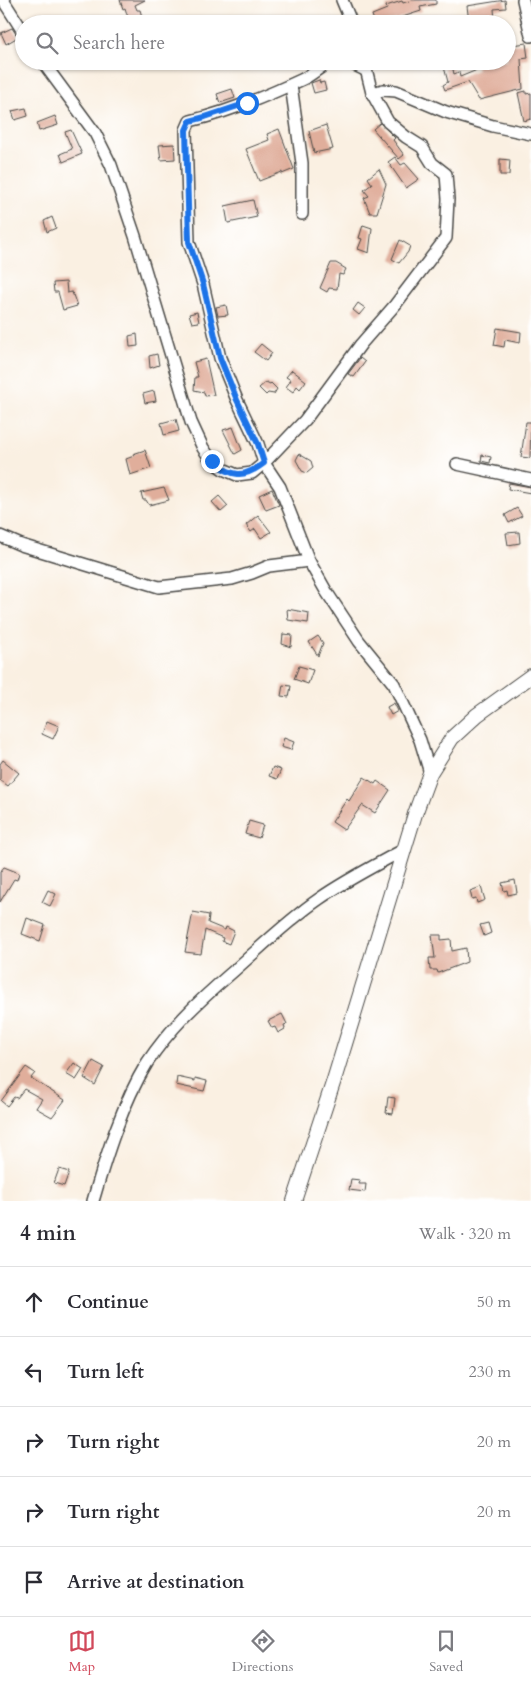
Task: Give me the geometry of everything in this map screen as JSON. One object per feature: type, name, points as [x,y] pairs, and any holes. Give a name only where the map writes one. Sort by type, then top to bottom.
[{"type":"street","points":[[3,0],[15,19]]},
{"type":"street","points":[[342,0],[348,15]]},
{"type":"street","points":[[522,0],[531,36]]},
{"type":"street","points":[[49,70],[95,133],[111,164],[192,422],[203,448],[217,465],[237,475],[252,473],[305,420],[361,344],[395,305],[446,238],[448,199],[446,174],[432,164],[422,147],[388,122],[372,93],[365,70]]},
{"type":"street","points":[[319,70],[291,84],[219,113],[190,121],[186,130],[189,242],[203,284],[220,358],[258,444],[264,463],[280,487],[309,561],[326,591],[359,641],[394,684],[420,740],[430,773]]},
{"type":"street","points":[[291,84],[302,164],[302,214]]},
{"type":"street","points":[[372,93],[383,90],[396,91],[446,112],[493,126],[510,128],[531,134]]},
{"type":"street","points":[[457,464],[531,480]]},
{"type":"street","points":[[0,536],[22,545],[159,587],[232,579],[252,574],[269,566],[309,561]]},
{"type":"street","points":[[294,1201],[331,1089],[415,814],[430,773],[452,738],[477,716],[531,676]]},
{"type":"street","points":[[93,1201],[114,1137],[132,1091],[147,1064],[191,1009],[281,928],[319,898],[405,849]]},
{"type":"building","points":[[120,0],[145,0],[135,5],[137,10],[140,10],[141,15],[127,15],[125,8],[123,9]]},
{"type":"building","points":[[412,0],[436,0],[436,4],[420,7],[421,11],[409,15],[372,15],[387,9],[386,6],[402,1],[403,3]]},
{"type":"building","points":[[505,0],[506,8],[494,9],[494,15],[468,15],[467,6]]},
{"type":"building","points":[[12,28],[15,32],[15,39],[6,44],[1,33]]},
{"type":"building","points":[[526,43],[528,58],[521,59],[523,89],[479,100],[468,82],[445,90],[443,85],[448,82],[445,70],[453,70],[454,74],[459,72],[460,77],[477,70],[516,70],[516,45]]},
{"type":"building","points":[[319,80],[320,83],[324,82],[326,90],[314,93],[311,83]]},
{"type":"building","points":[[232,89],[235,98],[220,103],[217,94]]},
{"type":"building","points":[[526,91],[526,94],[531,93],[531,119],[524,121],[518,93]]},
{"type":"building","points":[[26,108],[28,116],[15,120],[12,111]]},
{"type":"building","points":[[55,116],[58,125],[39,131],[37,123]]},
{"type":"building","points":[[380,123],[395,138],[393,140],[404,155],[399,159],[373,129]]},
{"type":"building","points":[[326,125],[333,149],[314,153],[309,131]]},
{"type":"building","points":[[279,129],[294,169],[259,181],[246,149],[269,140],[267,134]]},
{"type":"building","points":[[71,130],[82,154],[63,162],[60,154],[72,149],[65,132]]},
{"type":"building","points":[[174,144],[175,159],[161,160],[159,145]]},
{"type":"building","points":[[395,157],[401,165],[405,163],[419,179],[406,188],[388,162]]},
{"type":"building","points":[[500,159],[510,160],[509,175],[500,175]]},
{"type":"building","points":[[379,169],[386,184],[377,213],[370,213],[364,198],[369,196],[364,190],[372,184],[368,178]]},
{"type":"building","points":[[253,200],[257,217],[228,223],[225,206]]},
{"type":"building","points":[[52,217],[56,228],[47,232],[44,221]]},
{"type":"building","points":[[363,225],[372,228],[369,253],[358,249],[362,239],[359,238]]},
{"type":"building","points":[[400,240],[410,246],[408,252],[399,263],[392,259]]},
{"type":"building","points":[[331,263],[336,263],[346,269],[343,275],[339,274],[337,289],[329,288],[327,292],[320,288]]},
{"type":"building","points":[[66,282],[67,293],[72,292],[77,306],[63,310],[58,292],[54,292],[53,283]]},
{"type":"building","points":[[358,303],[365,308],[359,315],[353,310]]},
{"type":"building","points":[[226,305],[228,315],[218,316],[216,307]]},
{"type":"building","points":[[197,312],[199,322],[192,323],[189,314]]},
{"type":"building","points":[[497,328],[521,332],[520,343],[505,340],[504,347],[494,345]]},
{"type":"building","points":[[137,334],[138,346],[130,347],[129,336]]},
{"type":"building","points":[[261,344],[272,353],[266,361],[254,352]]},
{"type":"building","points":[[157,354],[159,365],[150,368],[149,356]]},
{"type":"building","points":[[360,358],[365,362],[354,377],[348,374]]},
{"type":"building","points":[[206,359],[214,395],[205,396],[204,392],[194,390],[195,377],[198,377],[194,362]]},
{"type":"building","points":[[292,370],[306,381],[300,389],[297,386],[293,392],[286,387],[291,380],[286,377]]},
{"type":"building","points":[[266,382],[271,383],[277,389],[274,394],[268,393],[266,395],[259,388]]},
{"type":"building","points":[[154,391],[156,401],[145,403],[143,394]]},
{"type":"building","points":[[176,419],[179,431],[164,435],[161,423]]},
{"type":"building","points":[[526,422],[531,422],[530,458],[521,457]]},
{"type":"building","points":[[233,427],[242,450],[235,454],[223,430]]},
{"type":"building","points":[[145,450],[151,468],[130,475],[126,459],[134,456],[133,454]]},
{"type":"building","points":[[299,454],[311,461],[313,468],[307,473],[302,471],[296,460]]},
{"type":"building","points":[[482,455],[491,457],[490,463],[481,461]]},
{"type":"building","points":[[509,483],[531,487],[531,493],[508,489]]},
{"type":"building","points":[[164,488],[169,500],[149,505],[146,500],[143,500],[141,493]]},
{"type":"building","points":[[272,489],[279,505],[266,510],[259,495]]},
{"type":"building","points":[[219,496],[228,506],[221,512],[212,502]]},
{"type":"building","points":[[517,508],[522,516],[509,523],[505,515]]},
{"type":"building","points":[[258,515],[271,532],[261,538],[255,529],[251,532],[246,525]]},
{"type":"building","points":[[519,532],[520,543],[508,545],[506,533]]},
{"type":"building","points":[[287,609],[309,613],[308,623],[288,620]]},
{"type":"building","points":[[283,634],[292,635],[291,647],[282,644]]},
{"type":"building","points":[[318,636],[323,643],[318,656],[309,642]]},
{"type":"building","points":[[299,666],[313,670],[308,684],[294,679]]},
{"type":"building","points":[[283,685],[291,686],[289,697],[281,696]]},
{"type":"building","points":[[394,703],[398,711],[391,715],[387,707]]},
{"type":"building","points":[[47,721],[59,726],[53,739],[42,734]]},
{"type":"building","points":[[284,738],[294,742],[291,750],[281,747]]},
{"type":"building","points":[[3,760],[19,773],[8,786],[0,780],[0,764]]},
{"type":"building","points":[[273,767],[281,770],[277,779],[269,776]]},
{"type":"building","points":[[364,777],[375,784],[377,781],[390,790],[375,813],[362,805],[344,830],[332,822],[347,799],[349,801]]},
{"type":"building","points":[[249,821],[263,825],[259,838],[245,834]]},
{"type":"building","points":[[4,867],[19,873],[17,880],[14,879],[0,902],[0,872]]},
{"type":"building","points":[[515,880],[517,893],[508,895],[507,890],[504,891],[502,883]]},
{"type":"building","points":[[481,887],[485,900],[477,903],[476,898],[472,899],[470,891]]},
{"type":"building","points":[[48,890],[56,894],[50,906],[42,902]]},
{"type":"building","points":[[193,912],[209,915],[208,923],[225,930],[226,927],[234,931],[229,944],[222,941],[223,938],[205,930],[201,954],[185,952]]},
{"type":"building","points":[[27,918],[45,925],[40,941],[22,934]]},
{"type":"building","points":[[488,923],[491,933],[484,936],[480,925]]},
{"type":"building","points":[[432,935],[441,935],[441,940],[451,939],[452,951],[466,948],[467,962],[438,973],[437,970],[430,970],[429,958],[435,958]]},
{"type":"building","points":[[282,1014],[287,1024],[284,1025],[285,1029],[278,1033],[275,1027],[272,1028],[268,1021]]},
{"type":"building","points":[[93,1061],[104,1067],[95,1085],[84,1078]]},
{"type":"building","points":[[74,1063],[83,1069],[76,1080],[66,1074]]},
{"type":"building","points":[[26,1067],[35,1073],[31,1078],[65,1100],[52,1117],[36,1108],[42,1099],[24,1089],[7,1106],[1,1101]]},
{"type":"building","points":[[177,1077],[195,1081],[195,1078],[207,1081],[204,1091],[176,1085]]},
{"type":"building","points":[[388,1097],[395,1098],[393,1114],[386,1113]]},
{"type":"building","points":[[59,1169],[69,1172],[64,1186],[54,1183]]},
{"type":"building","points":[[351,1179],[360,1180],[359,1184],[366,1184],[365,1192],[349,1190]]},
{"type":"route","points":[[212,461],[223,469],[237,475],[252,473],[264,463],[258,444],[220,358],[203,284],[189,242],[186,130],[190,121],[247,103]]}]
